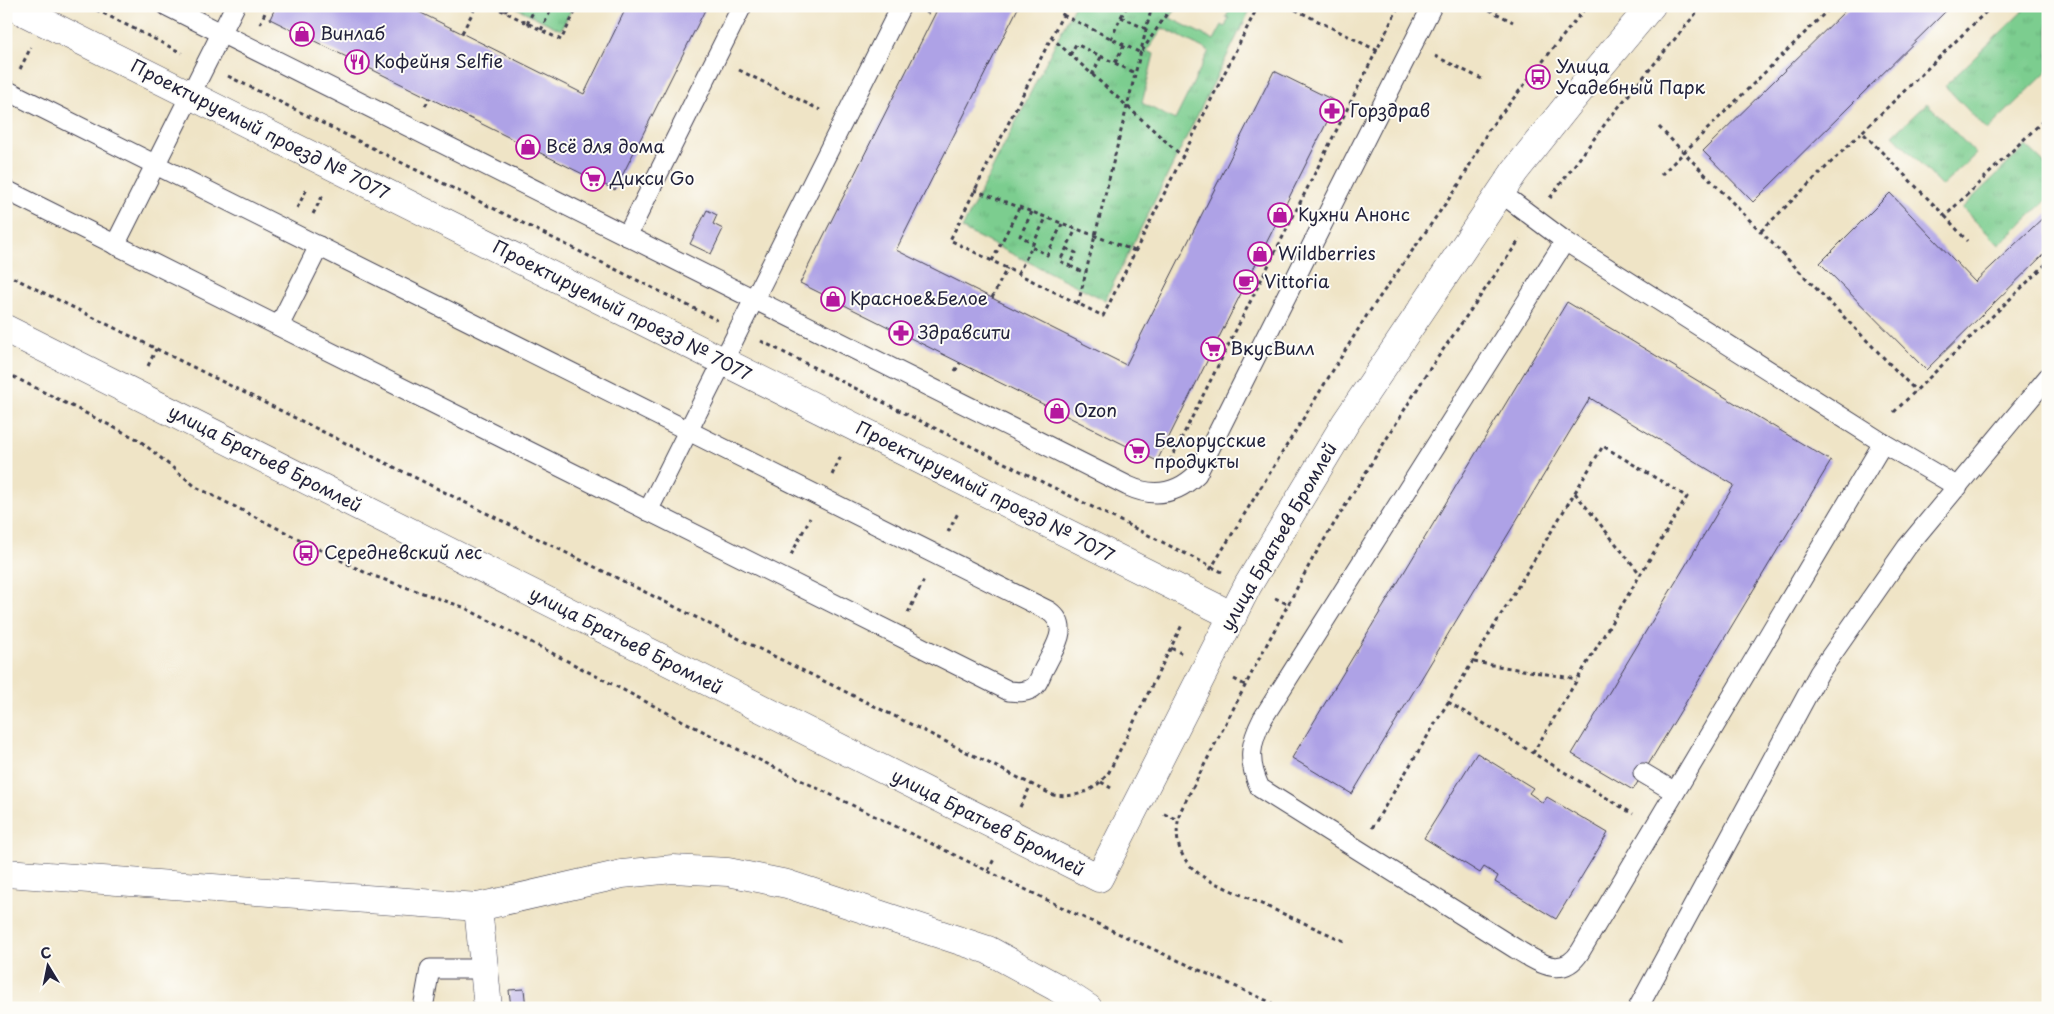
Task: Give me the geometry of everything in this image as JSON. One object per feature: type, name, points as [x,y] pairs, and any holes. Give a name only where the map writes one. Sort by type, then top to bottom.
[{"type":"street","name":"Проектируемый проезд № 7077","points":[[12,6],[1232,616]]},
{"type":"street","name":"улица Братьев Бромлей","points":[[6,329],[1099,878],[1248,585],[1346,422],[1515,171],[1651,6]]},
{"type":"street","points":[[6,873],[478,907],[622,874],[674,869],[728,872],[787,884],[988,950],[1056,987],[1088,1008]]},
{"type":"street","points":[[478,907],[488,1008]]},
{"type":"lane","points":[[167,6],[1140,491],[1153,494],[1166,493],[1178,489],[1197,474],[1432,6]]},
{"type":"lane","points":[[115,245],[235,6]]},
{"type":"lane","points":[[627,236],[742,6]]},
{"type":"lane","points":[[648,511],[901,6]]},
{"type":"lane","points":[[6,190],[1010,691],[1022,692],[1035,686],[1060,637],[1059,622],[1056,616],[1049,611],[7,91]]},
{"type":"lane","points":[[1501,193],[1565,241],[1884,444],[1958,488]]},
{"type":"lane","points":[[1565,241],[1263,718],[1254,736],[1251,758],[1255,778],[1260,788],[1516,950],[1552,968],[1564,966],[1574,960],[1884,444]]},
{"type":"lane","points":[[279,326],[319,246]]},
{"type":"lane","points":[[1638,1008],[1819,673],[1907,547],[2048,378]]},
{"type":"lane","points":[[1643,773],[1675,792]]},
{"type":"lane","points":[[423,1008],[430,969],[484,969]]},
{"type":"path","points":[[89,6],[1212,567]]},
{"type":"path","points":[[462,34],[476,6]]},
{"type":"path","points":[[493,6],[561,40],[577,6]]},
{"type":"path","points":[[505,12],[508,6]]},
{"type":"path","points":[[527,24],[536,6]]},
{"type":"path","points":[[541,30],[553,6]]},
{"type":"path","points":[[1067,6],[950,240],[1103,316],[1258,6]]},
{"type":"path","points":[[1111,38],[1127,6]]},
{"type":"path","points":[[1078,304],[1152,6]]},
{"type":"path","points":[[1140,54],[1172,6]]},
{"type":"path","points":[[1288,6],[1366,45]]},
{"type":"path","points":[[1168,466],[1399,6]]},
{"type":"path","points":[[1482,6],[1513,22]]},
{"type":"path","points":[[6,274],[1053,796],[1066,797],[1078,795],[1091,790],[1101,782],[1108,772],[1212,567],[1367,315],[1460,183],[1489,129],[1586,6]]},
{"type":"path","points":[[1344,941],[1208,880],[1196,872],[1186,862],[1179,849],[1177,824],[1185,804],[1260,657],[1313,558],[1429,370],[1535,218],[1608,120],[1702,6]]},
{"type":"path","points":[[1661,175],[1832,6]]},
{"type":"path","points":[[1761,231],[1992,6]]},
{"type":"path","points":[[1063,15],[1140,54]]},
{"type":"path","points":[[1122,16],[1146,29]]},
{"type":"path","points":[[7,91],[43,22]]},
{"type":"path","points":[[1051,37],[1183,157]]},
{"type":"path","points":[[1070,55],[1076,44],[1135,73]]},
{"type":"path","points":[[1412,44],[1484,80]]},
{"type":"path","points":[[1115,63],[1124,45]]},
{"type":"path","points":[[1092,75],[1101,57]]},
{"type":"path","points":[[716,58],[843,122]]},
{"type":"path","points":[[1945,216],[2048,116]]},
{"type":"path","points":[[1659,127],[1916,391]]},
{"type":"path","points":[[1862,132],[1967,241]]},
{"type":"path","points":[[974,190],[1135,251]]},
{"type":"path","points":[[992,261],[1019,208]]},
{"type":"path","points":[[1032,212],[1020,236],[1047,255],[1062,224]]},
{"type":"path","points":[[1018,274],[1046,218]]},
{"type":"path","points":[[1076,229],[1060,260],[1085,273]]},
{"type":"path","points":[[1066,248],[1076,253],[1070,266]]},
{"type":"path","points":[[1894,412],[2048,262]]},
{"type":"path","points":[[992,298],[1007,268]]},
{"type":"path","points":[[947,367],[964,376]]},
{"type":"path","points":[[6,373],[139,440],[196,487],[360,570],[463,607],[745,753],[1080,916],[1272,1003]]},
{"type":"path","points":[[1359,850],[1603,446],[1687,496],[1533,753]]},
{"type":"path","points":[[1575,493],[1641,574]]},
{"type":"path","points":[[1474,662],[1577,679]]},
{"type":"path","points":[[1448,702],[1655,827]]},
{"type":"green space","points":[[513,6],[573,6],[561,30]]},
{"type":"green space","points":[[1074,6],[1178,6],[1170,18],[1214,40],[1222,25],[1225,27],[1229,18],[1226,17],[1232,6],[1252,6],[1105,300],[962,229]],"holes":[[[1163,28],[1209,51],[1175,120],[1142,103],[1154,54],[1147,51]]]},
{"type":"green space","points":[[2028,6],[2048,6],[2048,71],[1987,130],[1945,86]]},
{"type":"green space","points":[[1927,103],[1976,154],[1942,186],[1893,135]]},
{"type":"green space","points":[[2026,146],[2048,167],[2048,199],[1999,245],[1962,208]]},
{"type":"building","points":[[276,6],[407,6],[584,94],[627,6],[707,6],[615,190],[270,19]]},
{"type":"building","points":[[939,6],[1019,6],[896,250],[1126,365],[1274,71],[1337,102],[1157,461],[800,283]]},
{"type":"building","points":[[1850,6],[1951,6],[1753,202],[1703,151]]},
{"type":"building","points":[[1890,193],[1975,282],[2048,213],[2048,250],[1926,370],[1820,263]]},
{"type":"building","points":[[707,210],[717,215],[713,224],[723,229],[711,254],[690,244]]},
{"type":"building","points":[[1567,302],[1831,461],[1633,790],[1572,754],[1734,485],[1590,398],[1352,794],[1292,758]]},
{"type":"building","points":[[1477,753],[1533,788],[1529,793],[1543,803],[1547,797],[1608,833],[1556,919],[1495,882],[1498,876],[1484,867],[1480,873],[1424,838]]},
{"type":"building","points":[[524,989],[526,1008],[511,1008],[509,990]]},
{"type":"place","name":"Винлаб","points":[[302,34]]},
{"type":"place","name":"Кофейня Selfie","points":[[357,62]]},
{"type":"place","name":"Улица Усадебный Парк","points":[[1538,77]]},
{"type":"place","name":"Горздрав","points":[[1332,111]]},
{"type":"place","name":"Всё для дома","points":[[528,147]]},
{"type":"place","name":"Дикси Go","points":[[593,179]]},
{"type":"place","name":"Кухни Анонс","points":[[1280,215]]},
{"type":"place","name":"Wildberries","points":[[1260,254]]},
{"type":"place","name":"Vittoria","points":[[1246,282]]},
{"type":"place","name":"Красное&Белое","points":[[833,299]]},
{"type":"place","name":"Здравсити","points":[[901,333]]},
{"type":"place","name":"ВкусВилл","points":[[1213,349]]},
{"type":"place","name":"Ozon","points":[[1057,411]]},
{"type":"place","name":"Белорусские продукты","points":[[1137,451]]},
{"type":"place","name":"Середневский лес","points":[[306,553]]}]
